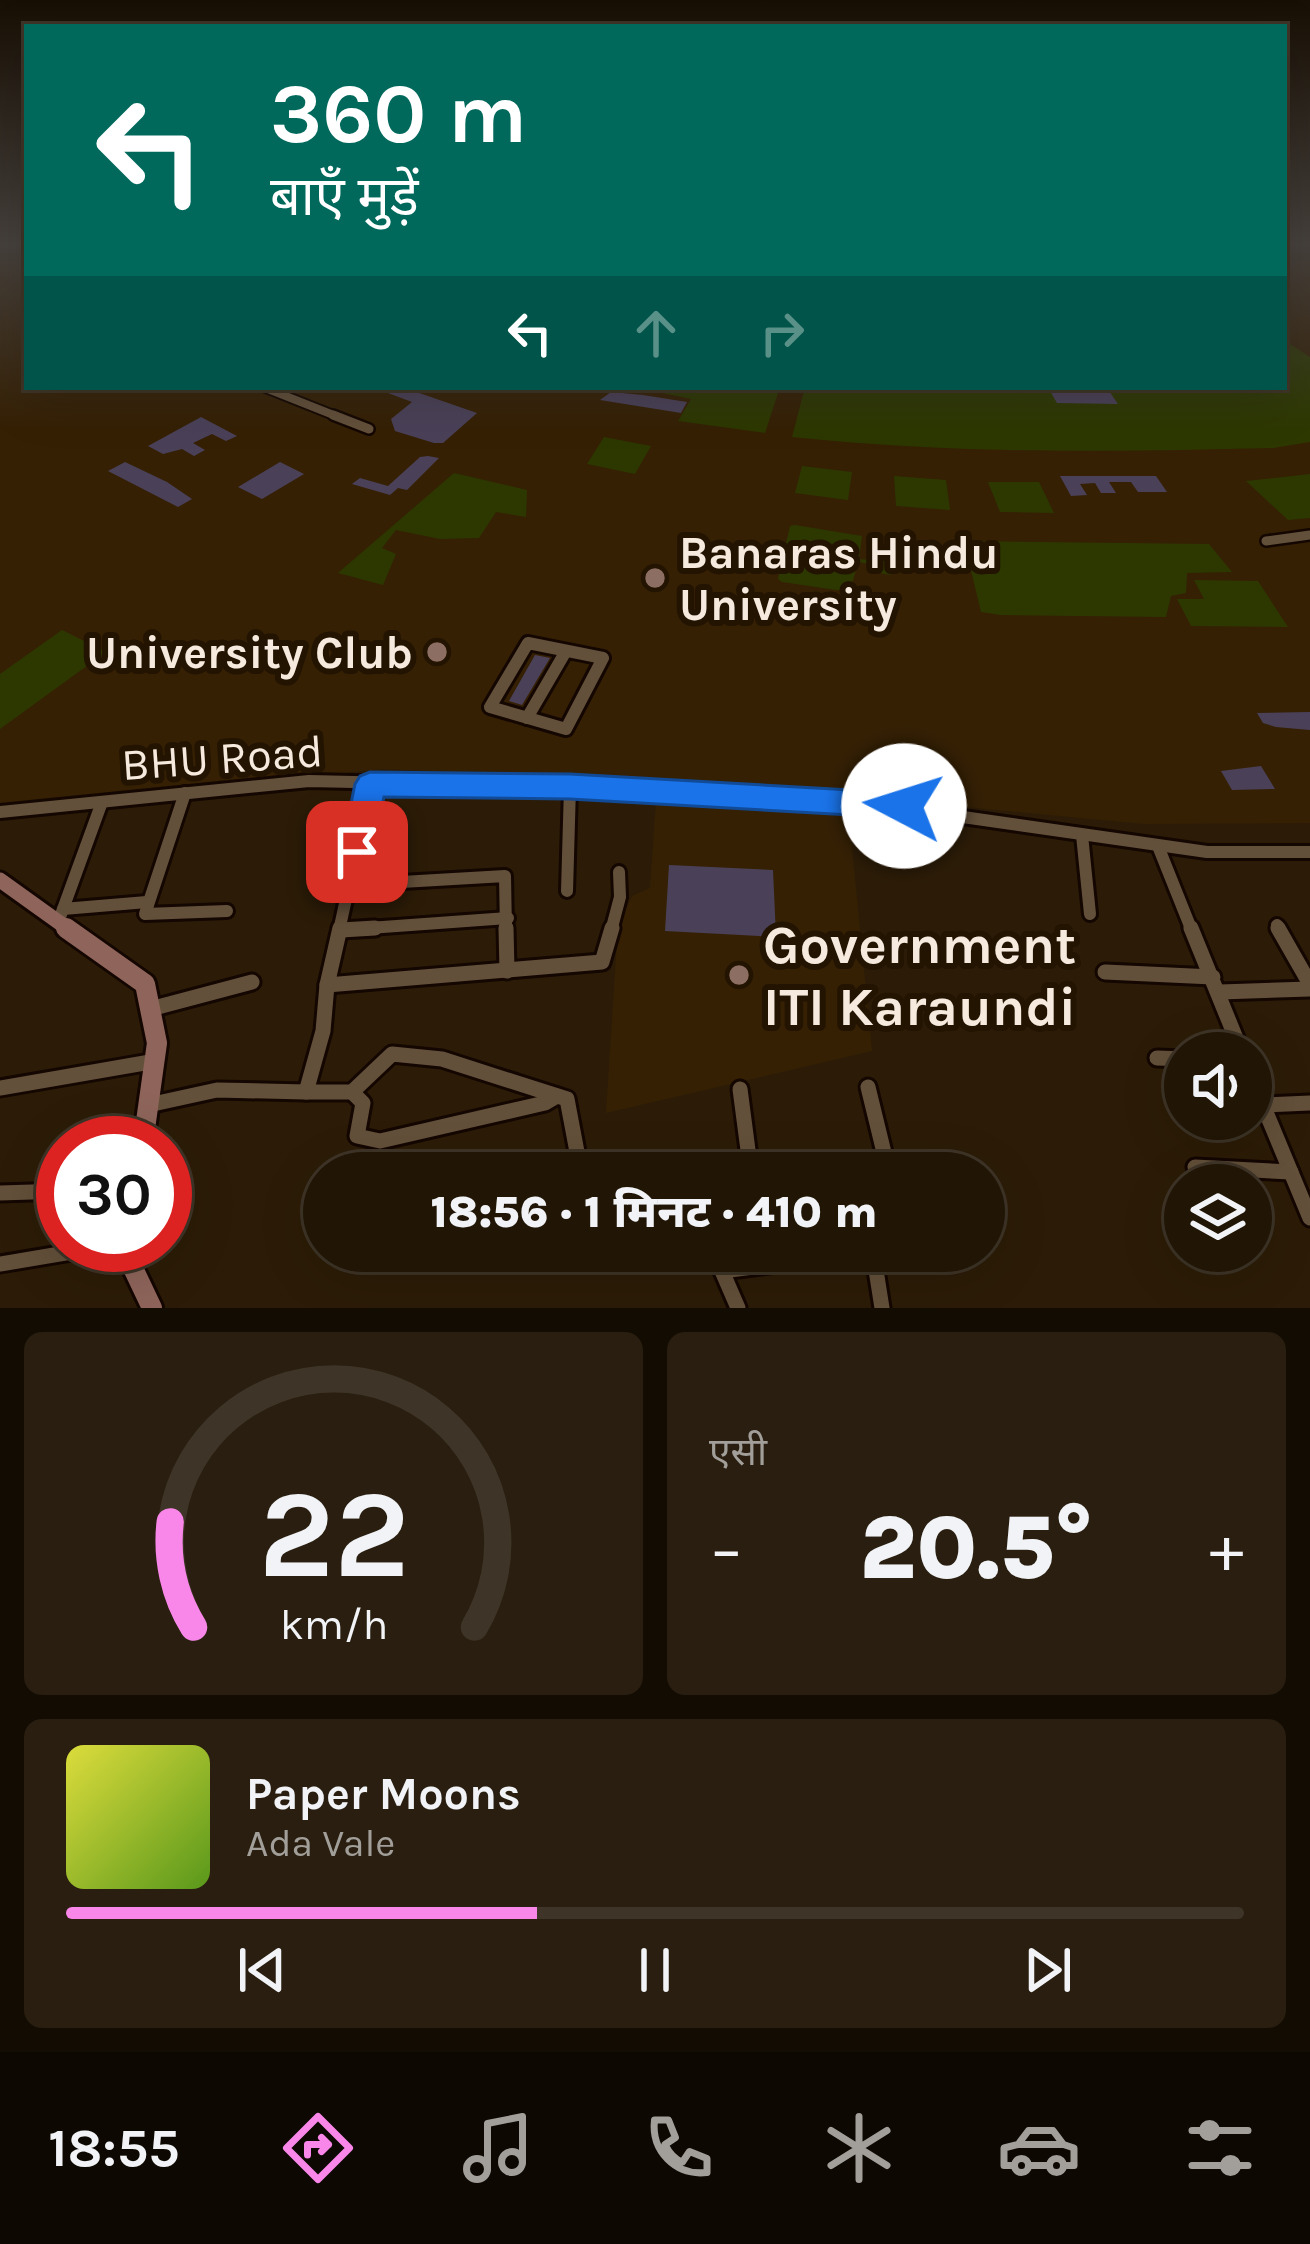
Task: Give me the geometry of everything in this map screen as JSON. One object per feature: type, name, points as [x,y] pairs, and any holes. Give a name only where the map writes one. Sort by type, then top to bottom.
[{"type":"street","points":[[271,390],[369,428]]},
{"type":"street","points":[[1266,541],[1310,535]]},
{"type":"street","points":[[526,718],[560,649],[560,634]]},
{"type":"street","points":[[528,643],[560,649],[603,658],[566,729],[490,707],[528,643]]},
{"type":"street","name":"BHU Road","points":[[0,812],[309,781],[570,787],[904,806],[1158,847],[1234,854],[1310,852]]},
{"type":"street","points":[[306,1092],[323,1031],[327,985],[370,784]]},
{"type":"street","points":[[567,891],[570,787]]},
{"type":"street","points":[[185,794],[145,914],[227,911]]},
{"type":"street","points":[[61,914],[102,802]]},
{"type":"street","points":[[1082,835],[1090,914]]},
{"type":"street","points":[[1158,847],[1234,1032]]},
{"type":"street","points":[[327,985],[602,962],[621,889],[619,872]]},
{"type":"street","points":[[350,886],[505,876],[507,971]]},
{"type":"street","points":[[0,880],[61,914],[136,975],[154,1008],[157,1060],[150,1116]]},
{"type":"street","points":[[61,914],[147,902]]},
{"type":"street","points":[[340,929],[508,918]]},
{"type":"street","points":[[1220,992],[1310,987],[1277,925]]},
{"type":"street","points":[[1105,972],[1213,977]]},
{"type":"street","points":[[154,1008],[252,982]]},
{"type":"street","points":[[352,1092],[385,1057],[400,1053],[442,1059],[570,1102],[578,1152]]},
{"type":"street","points":[[1157,1058],[1164,1058]]},
{"type":"street","points":[[0,1088],[157,1060]]},
{"type":"street","points":[[868,1087],[884,1152]]},
{"type":"street","points":[[740,1089],[748,1152]]},
{"type":"street","points":[[153,1104],[217,1090],[352,1092],[363,1103],[357,1136],[406,1140],[418,1131],[545,1103],[558,1096]]},
{"type":"street","points":[[1272,1105],[1310,1103]]},
{"type":"street","points":[[1272,1125],[1310,1218]]},
{"type":"street","points":[[1272,1171],[1291,1172]]},
{"type":"street","points":[[0,1193],[36,1192]]},
{"type":"street","points":[[0,1264],[36,1258]]},
{"type":"street","points":[[135,1272],[152,1308]]},
{"type":"street","points":[[722,1272],[738,1308]]},
{"type":"street","points":[[876,1272],[882,1308]]},
{"type":"shaded area","name":"Banaras Hindu University","points":[[0,307],[24,307],[24,390],[1287,390],[1287,307],[1310,307],[1310,823],[1144,824],[702,782],[382,769],[0,808]]},
{"type":"shaded area","name":"Government ITI Karaundi","points":[[656,800],[848,807],[872,1051],[606,1113],[618,926],[632,896],[650,888]]},
{"type":"green space","points":[[1287,342],[1310,357],[1310,442],[1273,448],[1032,450],[792,437],[804,390],[1287,390]]},
{"type":"green space","points":[[648,390],[779,390],[765,433],[678,421],[691,399]]},
{"type":"green space","points":[[604,437],[651,446],[635,474],[587,464]]},
{"type":"green space","points":[[802,466],[852,472],[848,500],[795,493]]},
{"type":"green space","points":[[454,473],[527,490],[526,517],[496,512],[479,538],[440,539],[396,530],[382,548],[396,554],[383,585],[338,573]]},
{"type":"green space","points":[[1310,474],[1310,518],[1288,520],[1246,481]]},
{"type":"green space","points":[[894,476],[946,480],[950,510],[896,506]]},
{"type":"green space","points":[[988,482],[1039,482],[1054,513],[1000,512]]},
{"type":"green space","points":[[790,526],[862,536],[859,559],[870,560],[871,553],[893,556],[891,575],[869,571],[869,564],[858,562],[850,592],[782,582],[778,579]]},
{"type":"green space","points":[[964,541],[1209,544],[1232,572],[1187,573],[1186,593],[1171,596],[1166,617],[1001,615],[981,612]]},
{"type":"green space","points":[[1194,580],[1258,581],[1288,627],[1191,626],[1177,599],[1204,599]]},
{"type":"green space","points":[[62,630],[106,652],[0,729],[0,674]]},
{"type":"building","points":[[380,390],[411,390],[477,413],[443,443],[434,443],[395,431],[391,419],[412,402]]},
{"type":"building","points":[[1050,390],[1108,390],[1118,404],[1057,403]]},
{"type":"building","points":[[611,392],[687,402],[681,413],[600,400]]},
{"type":"building","points":[[201,417],[237,436],[226,441],[212,434],[193,443],[205,450],[194,456],[182,449],[163,454],[148,446]]},
{"type":"building","points":[[420,457],[439,458],[407,490],[398,488],[390,495],[352,484],[360,478],[388,486]]},
{"type":"building","points":[[125,462],[192,499],[178,507],[108,471]]},
{"type":"building","points":[[280,462],[304,474],[262,499],[238,487]]},
{"type":"building","points":[[1060,476],[1156,476],[1167,492],[1138,492],[1131,482],[1109,482],[1116,493],[1101,493],[1095,483],[1080,484],[1087,495],[1071,496]]},
{"type":"building","points":[[535,655],[550,658],[522,705],[509,701]]},
{"type":"building","points":[[1310,712],[1310,730],[1263,723],[1257,713]]},
{"type":"building","points":[[1261,766],[1275,789],[1232,790],[1221,771]]},
{"type":"building","points":[[669,865],[773,870],[776,937],[665,931]]},
{"type":"place","name":"Banaras Hindu University","points":[[655,578]]},
{"type":"place","name":"University Club","points":[[437,652]]},
{"type":"place","name":"Government ITI Karaundi","points":[[739,975]]},
{"type":"route","points":[[357,852],[370,784],[570,787],[904,806]]}]
